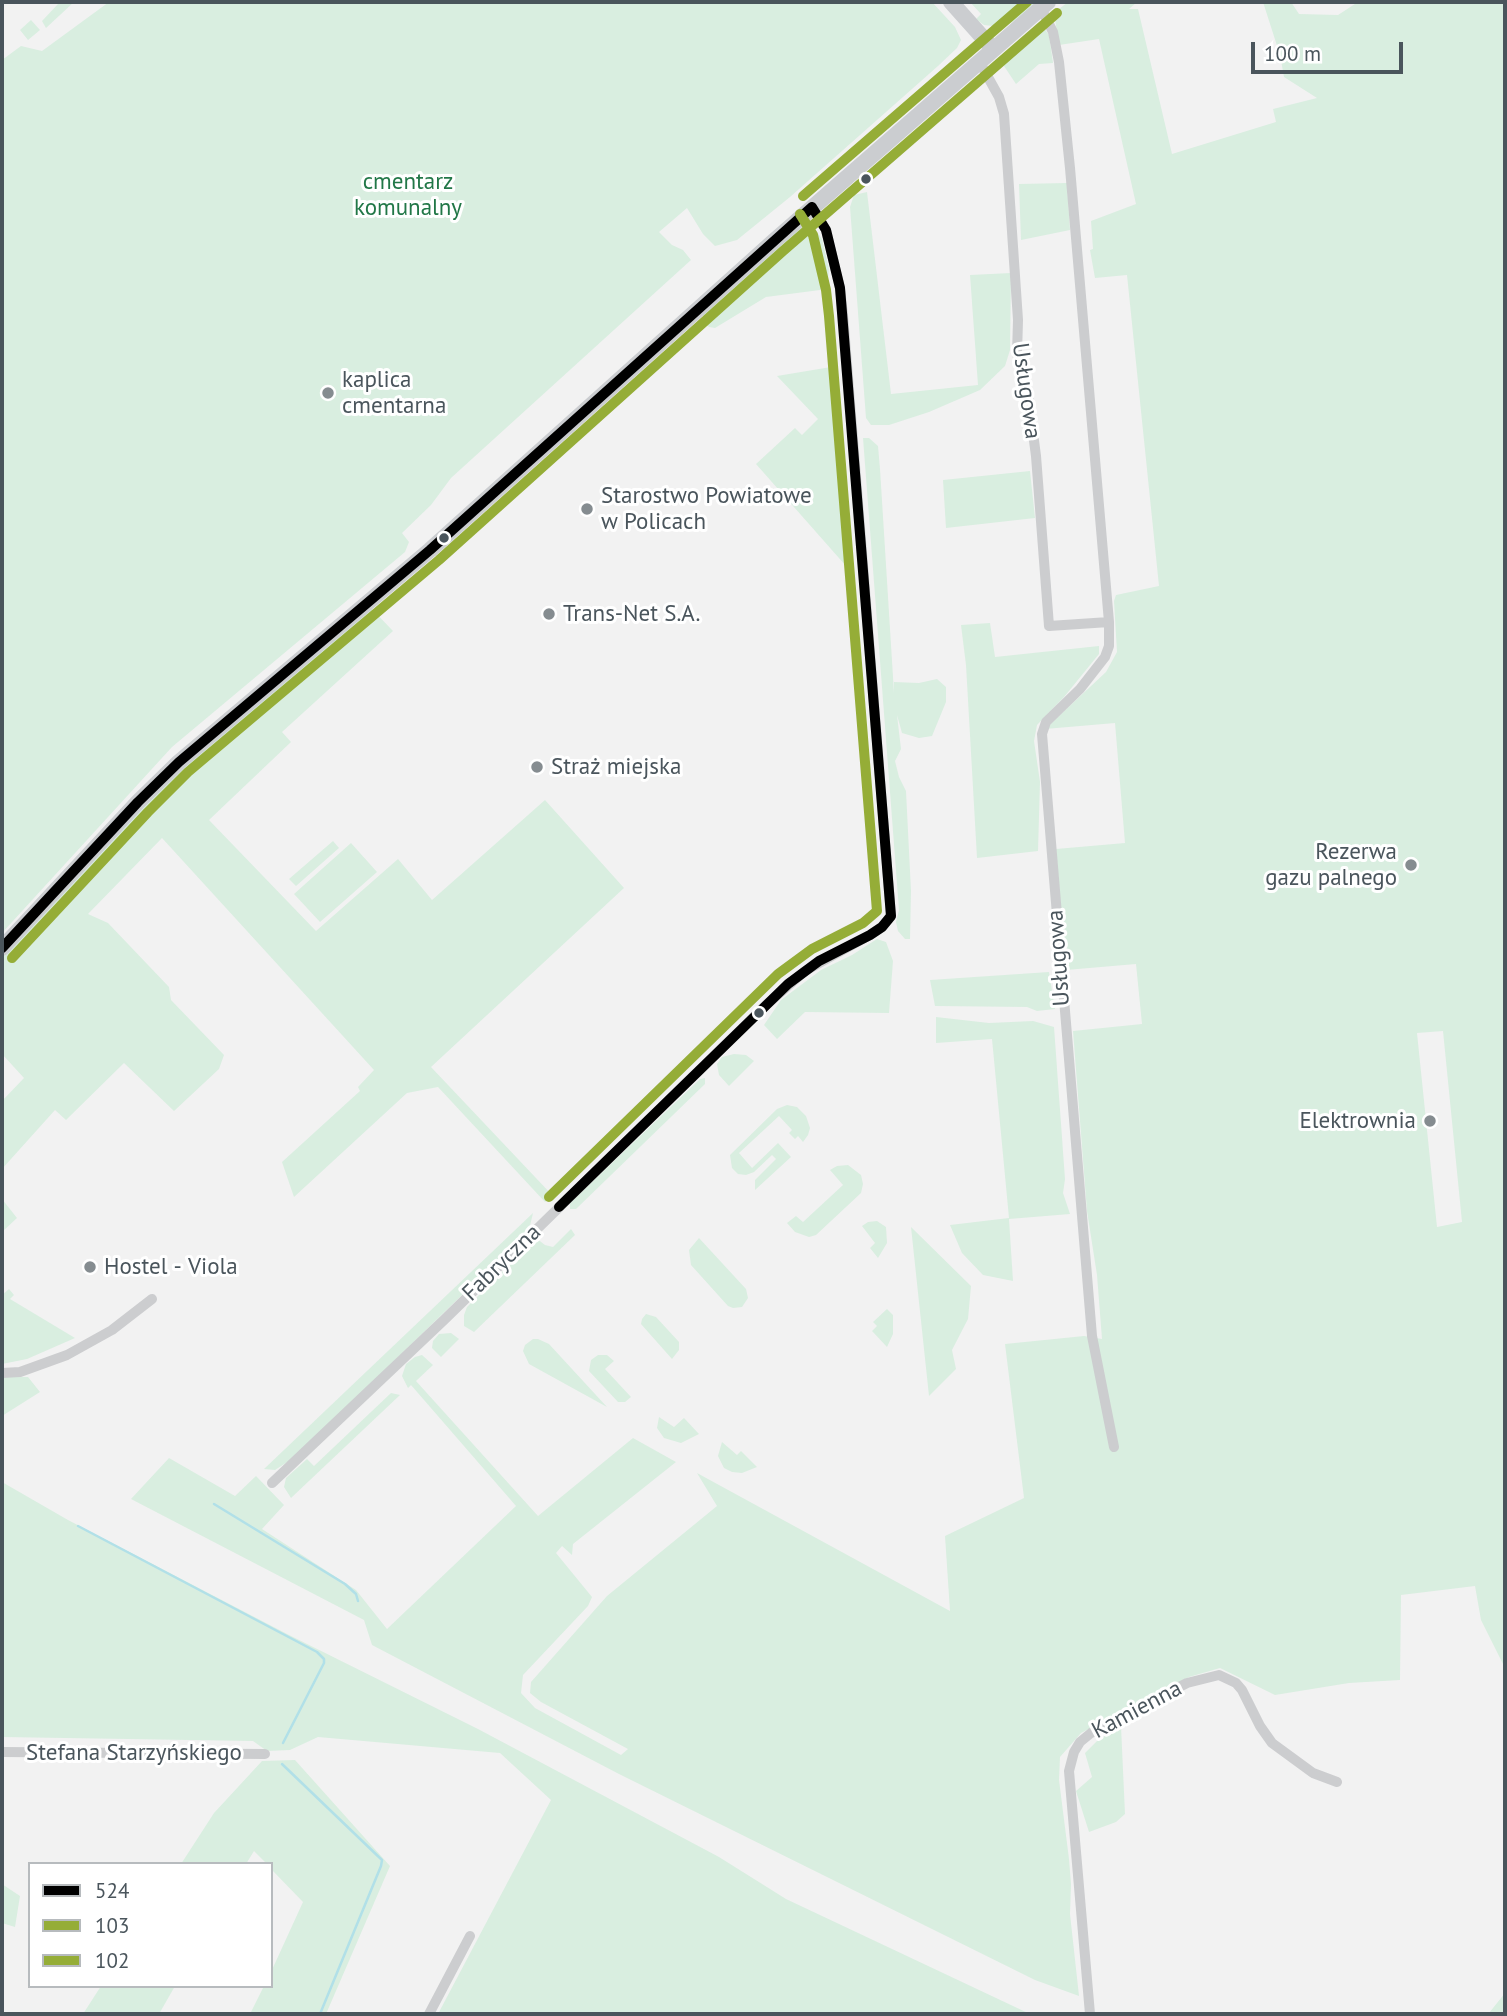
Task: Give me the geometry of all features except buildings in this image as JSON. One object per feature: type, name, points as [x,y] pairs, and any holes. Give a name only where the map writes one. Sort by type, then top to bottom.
[{"type":"main road","points":[[951,2],[993,50]]},
{"type":"main road","points":[[2,948],[117,823],[179,762],[430,550],[811,207],[1044,5]]},
{"type":"street","name":"Usługowa","points":[[1044,5],[1059,62],[1105,553],[1109,646],[1105,657],[1080,689],[1046,722],[1042,734],[1092,1336],[1114,1447]]},
{"type":"street","name":"Usługowa","points":[[979,61],[999,97],[1004,114],[1018,320],[1017,354],[1027,387],[1036,456],[1049,626],[1109,622]]},
{"type":"street","name":"Fabryczna","points":[[272,1483],[765,1005],[805,971],[870,935],[882,927],[891,916],[843,315],[825,230],[811,207]]},
{"type":"street","points":[[2,1373],[20,1372],[67,1355],[112,1330],[152,1299]]},
{"type":"street","name":"Kamienna","points":[[1090,2014],[1069,1771],[1080,1742],[1091,1733],[1187,1683],[1219,1675],[1236,1683],[1242,1690],[1259,1726],[1272,1743],[1313,1773],[1337,1782]]},
{"type":"street","name":"Stefana Starzyńskiego","points":[[2,1752],[265,1754]]},
{"type":"street","points":[[429,2014],[470,1936]]},
{"type":"green space","points":[[63,2],[74,2],[46,28],[42,21]]},
{"type":"green space","name":"cmentarz komunalny","points":[[109,2],[932,2],[955,27],[961,40],[957,48],[938,66],[790,197],[737,240],[715,246],[703,234],[687,208],[659,232],[672,245],[683,250],[691,260],[451,478],[431,505],[402,533],[409,542],[405,552],[172,747],[2,933],[2,60],[21,46],[42,51]]},
{"type":"green space","points":[[970,2],[1038,2],[1015,21],[1003,26],[993,26],[984,25],[976,19],[981,14]]},
{"type":"green space","points":[[1068,2],[1137,2],[1129,9],[1138,9],[1172,154],[1276,122],[1273,109],[1317,98],[1284,77],[1263,2],[1291,2],[1299,14],[1338,15],[1358,2],[1505,2],[1505,1668],[1481,1620],[1475,1586],[1401,1595],[1400,1680],[1349,1683],[1275,1695],[1220,1668],[1189,1677],[1081,1733],[1060,1757],[1059,1780],[1069,1859],[1070,1914],[1079,1996],[1035,1980],[619,1774],[372,1645],[364,1620],[131,1499],[169,1458],[235,1496],[256,1476],[284,1505],[262,1529],[356,1590],[387,1629],[516,1506],[411,1385],[408,1388],[402,1376],[406,1364],[415,1357],[422,1355],[433,1365],[416,1381],[538,1516],[633,1438],[676,1462],[573,1544],[572,1555],[562,1546],[556,1553],[592,1597],[588,1606],[523,1675],[521,1693],[535,1708],[621,1755],[628,1749],[541,1702],[530,1693],[531,1682],[607,1596],[717,1506],[697,1473],[950,1611],[945,1536],[1024,1498],[1005,1344],[1084,1336],[1102,1339],[1097,1275],[1087,1211],[1073,1031],[1142,1024],[1136,964],[1066,970],[1056,849],[1125,843],[1115,723],[1045,729],[1106,672],[1117,652],[1114,601],[1116,595],[1159,586],[1127,275],[1095,278],[1090,250],[1093,249],[1091,221],[1136,204],[1099,39],[1059,45],[1055,19],[1062,16],[1059,9]],"holes":[[[1443,1031],[1462,1222],[1437,1227],[1417,1033]]]},
{"type":"green space","points":[[31,20],[40,30],[28,40],[20,30]]},
{"type":"green space","points":[[1042,25],[1049,35],[1053,63],[1039,64],[1016,84],[1000,60]]},
{"type":"green space","points":[[1067,183],[1070,230],[1021,240],[1019,184]]},
{"type":"green space","points":[[867,192],[891,394],[978,385],[970,275],[1011,273],[1010,350],[1005,366],[980,390],[929,412],[889,425],[871,425],[866,418],[850,207],[854,195]]},
{"type":"green space","points":[[798,227],[804,227],[703,317],[703,312]]},
{"type":"green space","points":[[809,228],[817,232],[822,239],[829,269],[828,280],[820,290],[766,297],[715,328],[704,323],[703,321]]},
{"type":"green space","points":[[837,366],[851,552],[846,566],[756,464],[795,428],[802,435],[818,419],[777,376]]},
{"type":"green space","points":[[863,438],[869,438],[878,446],[894,693],[894,682],[919,683],[937,679],[946,687],[946,702],[932,736],[919,738],[902,733],[897,715],[901,749],[895,761],[906,791],[911,891],[910,939],[905,939],[898,931],[896,922],[899,910]]},
{"type":"green space","points":[[1030,471],[1035,518],[946,528],[943,480]]},
{"type":"green space","points":[[370,607],[393,631],[282,732],[291,742],[209,820],[316,931],[398,859],[432,900],[545,800],[624,888],[431,1067],[553,1196],[545,1202],[438,1087],[407,1093],[294,1197],[282,1162],[360,1091],[358,1087],[374,1070],[162,838],[88,914],[108,923],[169,987],[171,1000],[224,1055],[219,1069],[174,1111],[124,1063],[66,1120],[55,1110],[2,1169],[2,1101],[24,1078],[2,1054],[2,955],[195,755]]},
{"type":"green space","points":[[990,623],[995,657],[1099,646],[1099,654],[1037,725],[1034,741],[1040,782],[1038,851],[977,858],[966,665],[961,625]]},
{"type":"green space","points":[[333,841],[339,848],[296,886],[289,879]]},
{"type":"green space","points":[[351,843],[377,872],[320,922],[294,894]]},
{"type":"green space","points":[[877,939],[886,942],[893,961],[889,1013],[805,1012],[777,1039],[764,1025],[781,1000],[821,970]]},
{"type":"green space","points":[[1049,972],[1055,1009],[1037,1011],[1027,1007],[935,1006],[930,980]]},
{"type":"green space","points":[[936,1017],[989,1023],[1033,1021],[1054,1027],[1065,1179],[1063,1193],[1070,1214],[1009,1219],[1013,1281],[983,1275],[962,1253],[950,1225],[1009,1218],[992,1039],[936,1043]]},
{"type":"green space","points":[[746,1055],[754,1061],[729,1086],[719,1075],[717,1064],[722,1057]]},
{"type":"green space","points":[[705,1078],[705,1084],[576,1209],[570,1209],[570,1203],[700,1079]]},
{"type":"green space","points":[[787,1105],[797,1107],[806,1116],[810,1128],[808,1135],[803,1142],[798,1136],[795,1139],[789,1133],[792,1130],[779,1116],[739,1153],[752,1168],[778,1143],[791,1157],[755,1190],[755,1180],[776,1159],[772,1155],[754,1172],[746,1175],[738,1174],[732,1168],[730,1155],[777,1109]]},
{"type":"green space","points":[[848,1165],[861,1175],[861,1193],[816,1235],[809,1237],[795,1232],[787,1223],[796,1216],[803,1222],[843,1185],[830,1170]]},
{"type":"green space","points":[[2,1199],[17,1218],[2,1232]]},
{"type":"green space","points":[[533,1213],[529,1230],[295,1457],[275,1470],[264,1469]]},
{"type":"green space","points":[[877,1221],[886,1227],[887,1243],[878,1258],[870,1248],[875,1243],[862,1226]]},
{"type":"green space","points":[[911,1227],[971,1286],[968,1319],[952,1350],[956,1369],[929,1396]]},
{"type":"green space","points":[[571,1229],[575,1235],[474,1332],[464,1326],[467,1307],[536,1238],[553,1247]]},
{"type":"green space","points":[[699,1238],[746,1289],[748,1298],[742,1307],[728,1306],[691,1265],[689,1250]]},
{"type":"green space","points":[[9,1289],[14,1295],[10,1299],[75,1338],[27,1359],[2,1364],[2,1295]]},
{"type":"green space","points":[[887,1309],[893,1315],[893,1334],[887,1347],[872,1331],[877,1326],[873,1322]]},
{"type":"green space","points":[[646,1314],[656,1317],[679,1342],[679,1350],[672,1359],[641,1324]]},
{"type":"green space","points":[[451,1333],[459,1339],[441,1357],[432,1348],[433,1341],[439,1334]]},
{"type":"green space","points":[[533,1339],[549,1344],[607,1407],[529,1364],[523,1351],[525,1345]]},
{"type":"green space","points":[[598,1355],[607,1355],[614,1361],[605,1369],[631,1397],[625,1402],[618,1402],[589,1371],[591,1360]]},
{"type":"green space","points":[[2,1377],[28,1377],[40,1392],[2,1416]]},
{"type":"green space","points":[[391,1393],[400,1395],[291,1498],[284,1487],[286,1478],[307,1459],[314,1466]]},
{"type":"green space","points":[[659,1417],[674,1427],[684,1418],[699,1434],[681,1443],[664,1438],[657,1428]]},
{"type":"green space","points":[[722,1442],[737,1455],[741,1451],[757,1467],[742,1473],[724,1468],[718,1456]]},
{"type":"green space","points":[[2,1482],[68,1520],[478,1729],[719,1857],[786,1899],[1030,2014],[438,2014],[551,1800],[500,1753],[318,1737],[290,1750],[267,1751],[253,1741],[2,1737]]},
{"type":"green space","points":[[1121,1726],[1125,1814],[1116,1822],[1089,1832],[1076,1791],[1092,1777],[1085,1753],[1098,1740]]},
{"type":"green space","points":[[295,1760],[390,1866],[326,2014],[250,2014],[263,1988],[273,1988],[273,1968],[303,1902],[273,1871],[273,1862],[265,1862],[254,1851],[247,1862],[182,1862],[214,1813],[262,1761]]},
{"type":"green space","points":[[2,1884],[20,1896],[15,1927],[2,1923]]},
{"type":"green space","points":[[100,1988],[174,1988],[159,2014],[83,2014]]},
{"type":"green space","points":[[1505,1993],[1505,2014],[1488,2014],[1489,2013]]},
{"type":"waterway","points":[[214,1504],[345,1584],[356,1594],[358,1601]]},
{"type":"waterway","points":[[78,1526],[317,1652],[324,1659],[283,1743]]},
{"type":"waterway","points":[[282,1764],[382,1860],[320,2014]]},
{"type":"transit line","name":"102","points":[[803,196],[1027,2]]},
{"type":"transit line","name":"103","points":[[12,958],[188,772],[439,560],[783,251],[1057,13]]},
{"type":"transit line","name":"524","points":[[2,948],[138,802],[179,762],[430,550],[812,207]]},
{"type":"transit line","name":"524","points":[[559,1207],[788,984],[819,961],[870,935],[882,927],[891,916],[840,288],[826,230],[812,207]]},
{"type":"transit line","name":"102","points":[[549,1197],[778,974],[812,949],[863,923],[877,911],[829,316],[813,235],[800,214]]},
{"type":"place","name":"kaplica cmentarna","points":[[328,393]]},
{"type":"place","name":"Starostwo Powiatowe w Policach","points":[[587,509]]},
{"type":"place","name":"Trans-Net S.A.","points":[[549,614]]},
{"type":"place","name":"Straż miejska","points":[[537,767]]},
{"type":"place","name":"Rezerwa gazu palnego","points":[[1411,865]]},
{"type":"place","name":"Elektrownia","points":[[1430,1121]]},
{"type":"place","name":"Hostel - Viola","points":[[90,1267]]}]
